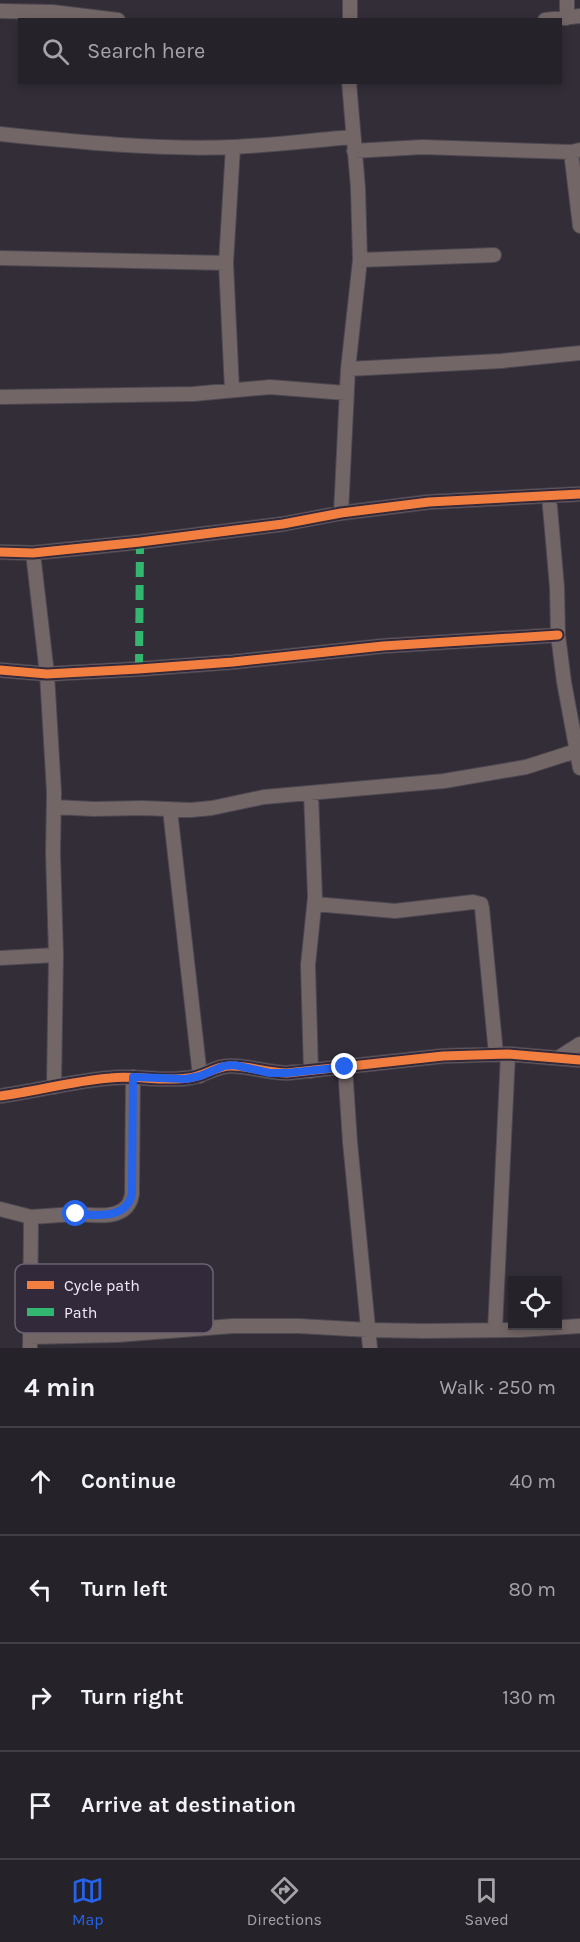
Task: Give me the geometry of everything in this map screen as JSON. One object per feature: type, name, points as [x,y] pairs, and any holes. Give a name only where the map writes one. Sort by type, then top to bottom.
[{"type":"street","points":[[350,0],[350,18]]},
{"type":"street","points":[[567,0],[573,17]]},
{"type":"street","points":[[0,11],[52,12],[102,18]]},
{"type":"street","points":[[341,513],[346,393],[360,260],[360,229],[349,84]]},
{"type":"street","points":[[0,134],[106,145],[233,147],[354,144],[576,151],[580,226]]},
{"type":"street","points":[[232,390],[226,263],[233,147]]},
{"type":"street","points":[[360,260],[494,255]]},
{"type":"street","points":[[0,258],[226,263]]},
{"type":"street","points":[[348,369],[501,361],[580,353]]},
{"type":"street","points":[[0,397],[193,394],[270,387],[346,393]]},
{"type":"street","points":[[0,552],[33,553],[227,532],[341,513],[429,502],[580,494]]},
{"type":"street","points":[[549,496],[557,587],[558,635],[580,768]]},
{"type":"street","points":[[33,553],[47,674],[54,807],[56,955],[54,1087]]},
{"type":"street","points":[[0,670],[47,674],[233,662],[383,646],[558,635]]},
{"type":"street","points":[[54,807],[170,810],[212,808],[257,798],[444,781],[526,767],[576,751]]},
{"type":"street","points":[[311,793],[315,904],[308,965],[311,1071]]},
{"type":"street","points":[[170,810],[200,1076]]},
{"type":"street","points":[[315,904],[386,911],[473,902],[481,904],[502,1054],[495,1330]]},
{"type":"street","points":[[0,958],[56,955]]},
{"type":"street","points":[[558,1058],[580,1044]]},
{"type":"street","points":[[0,1096],[92,1079],[133,1077],[186,1079],[224,1066],[234,1065],[270,1073],[311,1071],[443,1056],[502,1054],[580,1060]]},
{"type":"street","points":[[345,1067],[370,1348]]},
{"type":"street","points":[[0,1209],[31,1217],[103,1215],[115,1214],[123,1210],[130,1203],[132,1194],[133,1077]]},
{"type":"street","points":[[31,1217],[31,1264]]},
{"type":"street","points":[[213,1328],[298,1326],[369,1330],[495,1330],[580,1326]]},
{"type":"street","points":[[30,1342],[143,1333]]},
{"type":"marked path","points":[[139,669],[140,542]]},
{"type":"cycle path","points":[[0,552],[33,553],[140,542],[429,502],[580,494]]},
{"type":"cycle path","points":[[0,670],[47,674],[139,669],[233,662],[383,646],[558,635]]},
{"type":"cycle path","points":[[0,1096],[110,1078],[188,1078],[226,1066],[287,1073],[443,1056],[508,1054],[580,1060]]},
{"type":"route","points":[[76,1214],[115,1214],[130,1203],[133,1077],[186,1079],[224,1066],[234,1065],[270,1073],[345,1067]]}]
